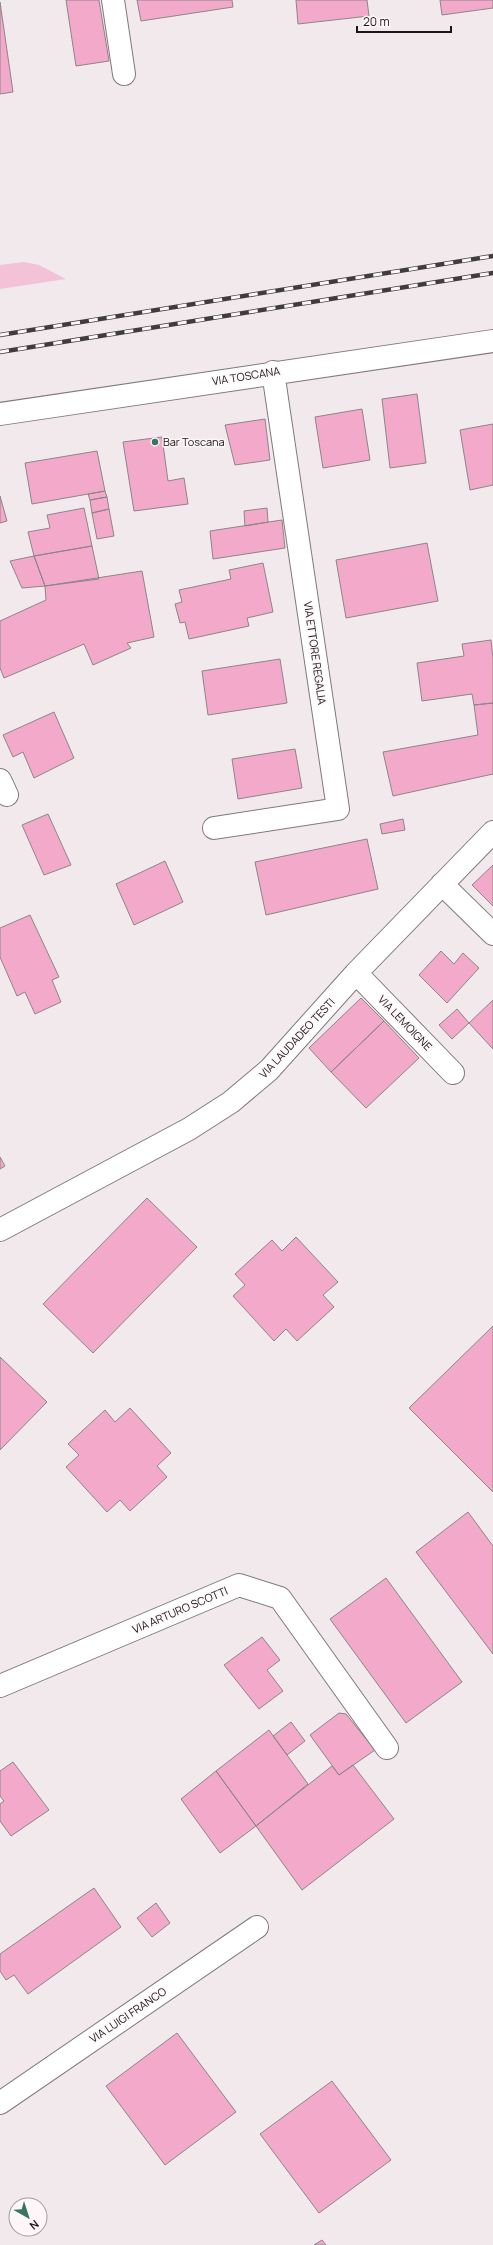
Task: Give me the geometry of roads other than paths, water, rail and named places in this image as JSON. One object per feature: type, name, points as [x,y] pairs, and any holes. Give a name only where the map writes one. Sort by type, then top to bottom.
[{"type":"street","points":[[113,0],[124,74]]},
{"type":"street","name":"VIA TOSCANA","points":[[0,414],[273,372],[493,341]]},
{"type":"street","name":"VIA ETTORE REGALIA","points":[[214,828],[338,809],[273,372]]},
{"type":"street","name":"VIA LAUDADEO TESTI","points":[[0,1230],[189,1129],[231,1102],[269,1070],[356,973],[493,832]]},
{"type":"street","points":[[442,884],[493,934]]},
{"type":"street","name":"VIA LEMOIGNE","points":[[356,973],[453,1073]]},
{"type":"street","name":"VIA ARTURO SCOTTI","points":[[0,1686],[239,1584],[280,1598],[387,1748]]},
{"type":"street","name":"VIA LUIGI FRANCO","points":[[0,2103],[257,1928]]},
{"type":"railway","points":[[0,335],[493,256]]},
{"type":"railway","points":[[0,352],[493,273]]},
{"type":"place","name":"Bar Toscana","points":[[155,442]]}]
